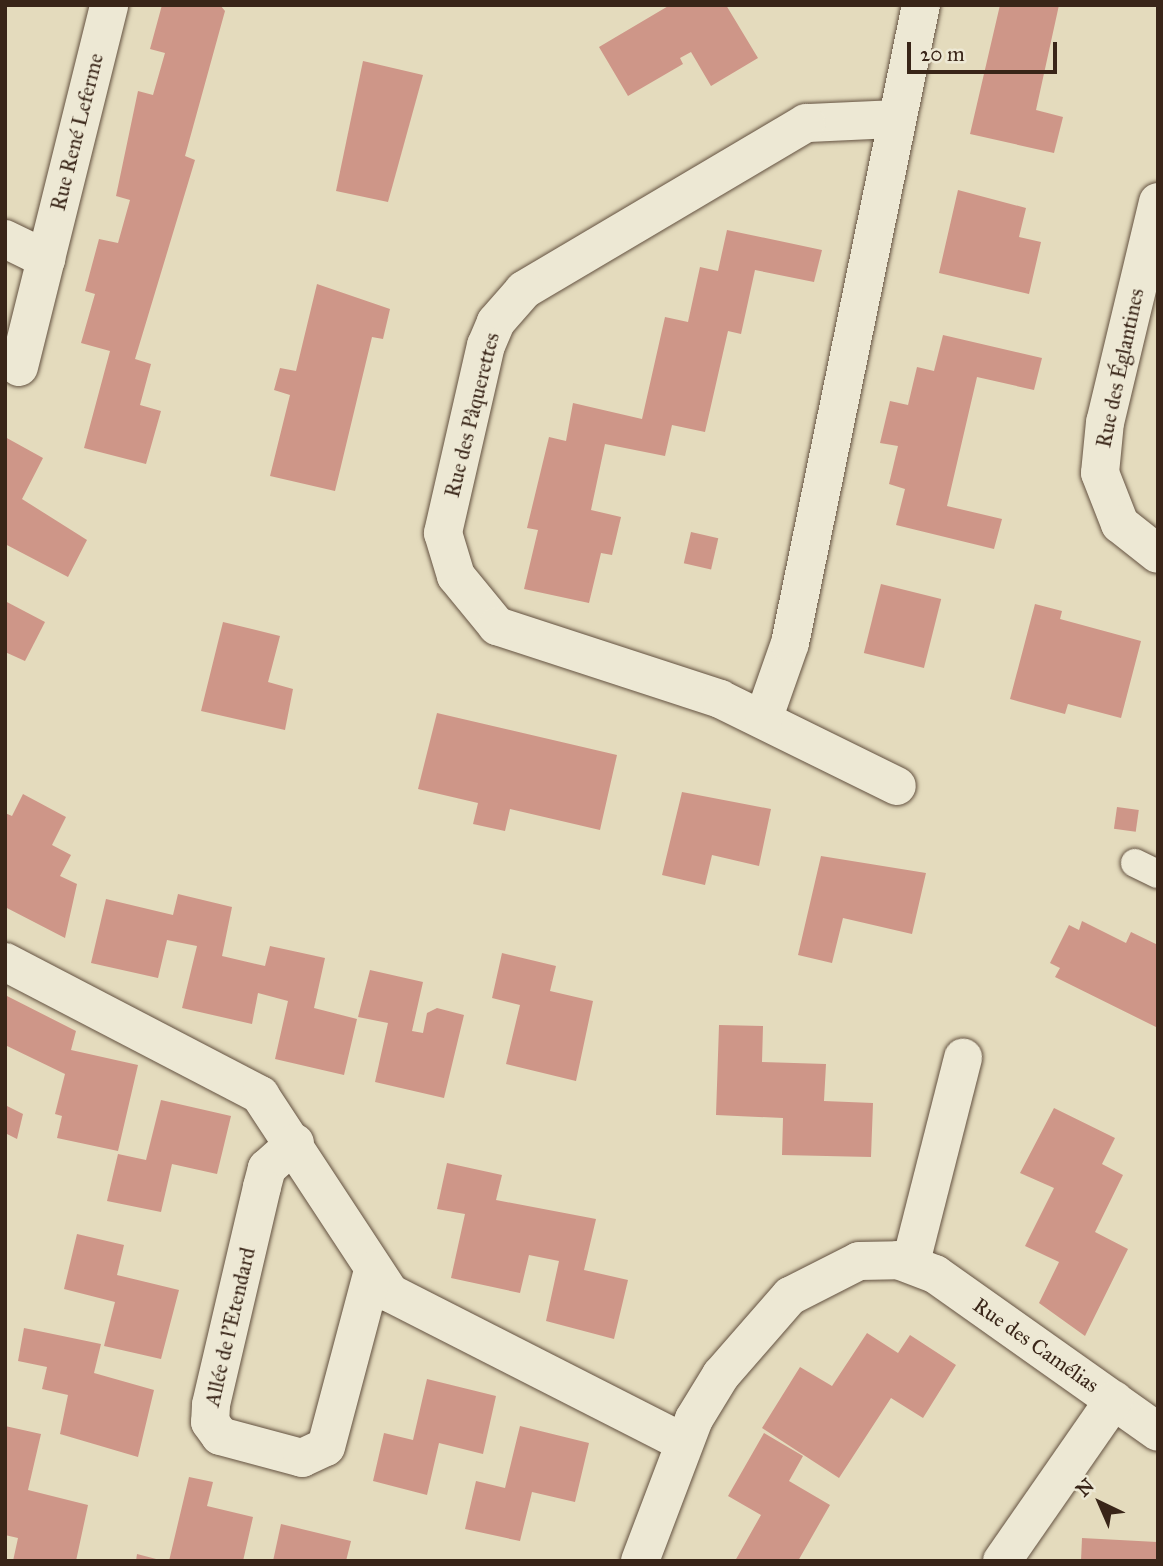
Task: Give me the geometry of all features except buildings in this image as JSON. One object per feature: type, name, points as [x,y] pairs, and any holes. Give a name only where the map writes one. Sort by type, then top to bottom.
[{"type":"street","name":"Rue René Leferme","points":[[19,367],[109,5]]},
{"type":"street","points":[[764,717],[790,643],[895,119],[921,5]]},
{"type":"street","name":"Rue des Pâquerettes","points":[[895,119],[806,123],[524,289],[496,322],[486,345],[446,518],[448,561],[474,604],[497,626],[764,717],[897,786]]},
{"type":"street","name":"Rue des Églantines","points":[[1158,202],[1105,422],[1100,473],[1120,524],[1158,554]]},
{"type":"street","points":[[5,239],[46,259]]},
{"type":"street","points":[[5,962],[243,1083],[271,1106],[373,1270],[402,1301],[684,1443]]},
{"type":"street","points":[[640,1561],[684,1443],[721,1375],[790,1296],[859,1261],[911,1262],[963,1058]]},
{"type":"street","name":"Allée de l'Etendard","points":[[295,1143],[276,1158],[265,1178],[211,1405],[211,1422],[220,1436],[302,1458],[326,1447],[373,1270]]},
{"type":"street","name":"Rue des Camélias","points":[[911,1262],[1158,1432]]},
{"type":"street","points":[[1002,1561],[1114,1400]]}]
